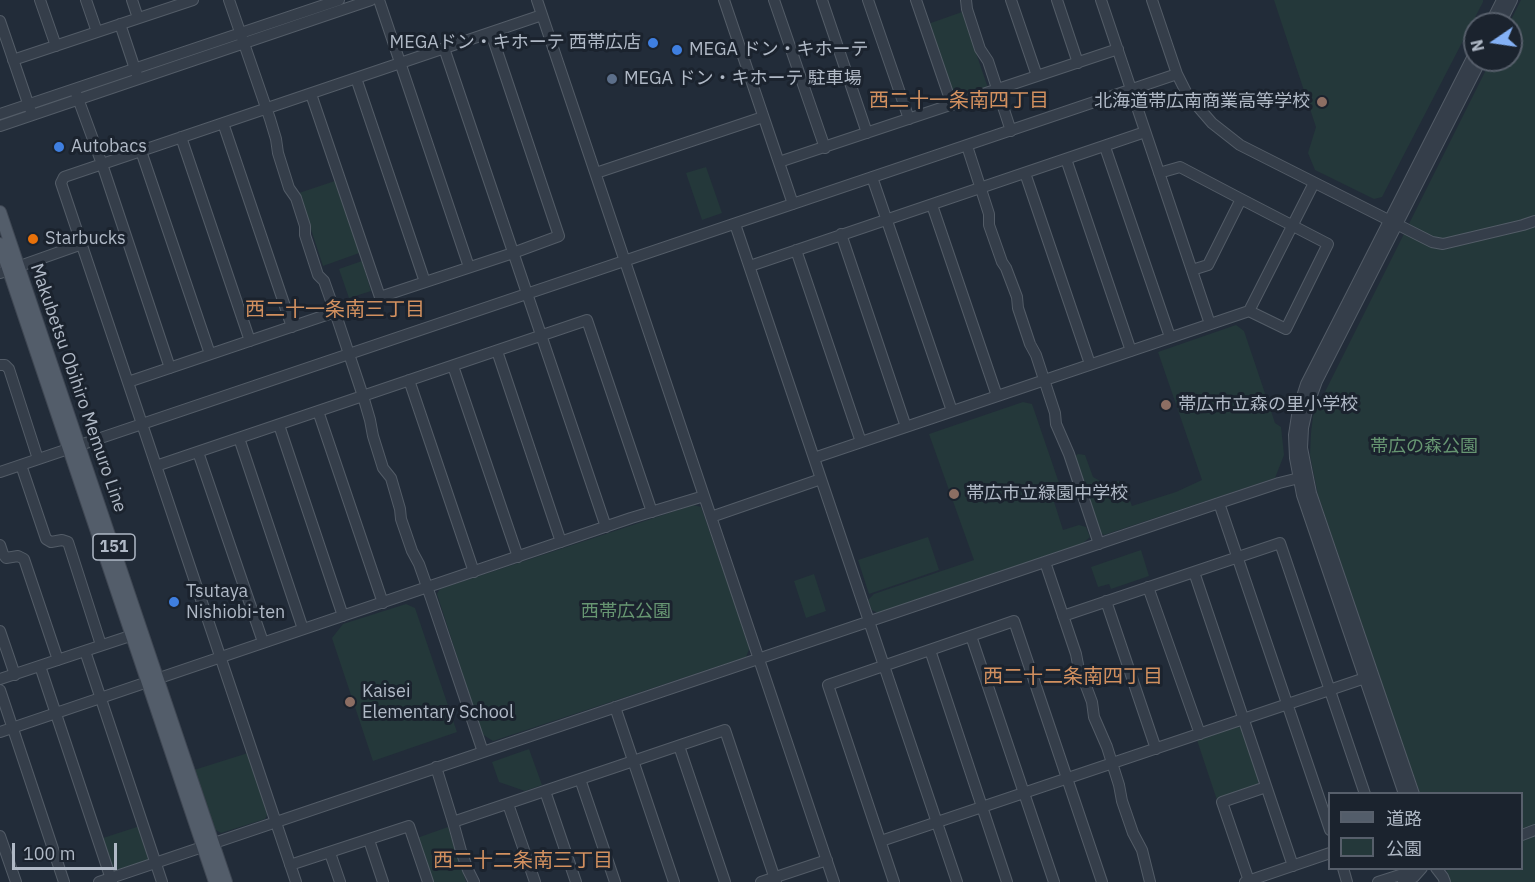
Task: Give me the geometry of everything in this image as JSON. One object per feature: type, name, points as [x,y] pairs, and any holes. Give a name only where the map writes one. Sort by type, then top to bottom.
[{"type":"main road","name":"Makubetsu Obihiro Memuro Line","points":[[0,212],[9,270]]},
{"type":"main road","name":"Makubetsu Obihiro Memuro Line","points":[[0,244],[74,447],[208,845],[226,882]]},
{"type":"main road","name":"Makubetsu Obihiro Memuro Line","points":[[208,845],[215,882]]},
{"type":"street","points":[[40,0],[56,46]]},
{"type":"street","points":[[86,0],[97,32]]},
{"type":"street","points":[[132,0],[138,18]]},
{"type":"street","points":[[13,60],[138,18],[178,2],[193,0]]},
{"type":"street","points":[[229,0],[276,139],[289,188],[296,198],[305,225],[305,235],[318,275],[324,281],[363,396],[383,468],[391,478],[401,519],[419,564],[483,752]]},
{"type":"street","points":[[242,38],[339,0]]},
{"type":"street","points":[[0,126],[31,110],[76,94],[242,38],[371,0]]},
{"type":"street","points":[[379,0],[469,267]]},
{"type":"street","points":[[537,0],[834,882]]},
{"type":"street","points":[[724,0],[793,204]]},
{"type":"street","points":[[774,0],[825,148]]},
{"type":"street","points":[[822,0],[867,133]]},
{"type":"street","points":[[868,0],[909,119]]},
{"type":"street","points":[[916,0],[952,105]]},
{"type":"street","points":[[966,0],[980,49],[988,61],[1011,131]]},
{"type":"street","points":[[1011,0],[1037,76]]},
{"type":"street","points":[[1057,0],[1078,63]]},
{"type":"street","points":[[1101,0],[1210,324]]},
{"type":"street","points":[[1152,0],[1177,74],[1187,94],[1226,135],[1240,145],[1432,242],[1443,244],[1535,221]]},
{"type":"street","points":[[296,882],[61,183],[64,177],[543,15]]},
{"type":"street","points":[[0,21],[31,110]]},
{"type":"street","points":[[120,24],[136,74]]},
{"type":"street","points":[[311,94],[380,297],[513,253],[559,236],[491,33]]},
{"type":"street","points":[[444,48],[606,527]]},
{"type":"street","points":[[779,162],[1118,49]]},
{"type":"street","points":[[1403,792],[1311,493],[1303,478],[1303,428],[1317,381],[1465,72]]},
{"type":"street","points":[[1393,222],[1475,72]]},
{"type":"street","points":[[0,472],[1177,74]]},
{"type":"street","points":[[356,78],[425,282]]},
{"type":"street","points":[[76,94],[102,164],[170,368]]},
{"type":"street","points":[[0,114],[31,110]]},
{"type":"street","points":[[596,173],[763,117]]},
{"type":"street","points":[[223,123],[291,327]]},
{"type":"street","points":[[750,266],[1145,132]]},
{"type":"street","points":[[181,137],[250,341]]},
{"type":"street","points":[[967,146],[1002,262],[1017,297],[1018,308],[1030,344],[1045,380],[1056,424],[1069,454],[1099,544]]},
{"type":"street","points":[[1105,147],[1170,338]]},
{"type":"street","points":[[141,151],[210,354]]},
{"type":"street","points":[[1066,159],[1131,351]]},
{"type":"street","points":[[814,458],[1249,311],[1286,329],[1328,243],[1180,167],[1159,173]]},
{"type":"street","points":[[1025,173],[1090,364]]},
{"type":"street","points":[[872,177],[952,411]]},
{"type":"street","points":[[1249,311],[1314,183]]},
{"type":"street","points":[[1192,270],[1208,265],[1241,199]]},
{"type":"street","points":[[932,205],[997,396]]},
{"type":"street","points":[[735,224],[957,882]]},
{"type":"street","points":[[841,234],[906,427]]},
{"type":"street","points":[[9,270],[82,244]]},
{"type":"street","points":[[796,250],[861,442]]},
{"type":"street","points":[[128,382],[335,312]]},
{"type":"street","points":[[156,466],[587,320],[652,512]]},
{"type":"street","points":[[497,351],[561,542]]},
{"type":"street","points":[[0,365],[5,365],[9,369],[38,459]]},
{"type":"street","points":[[453,366],[518,557]]},
{"type":"street","points":[[409,380],[474,572]]},
{"type":"street","points":[[318,411],[383,603]]},
{"type":"street","points":[[279,425],[343,616]]},
{"type":"street","points":[[239,438],[303,630]]},
{"type":"street","points":[[198,452],[262,642]]},
{"type":"street","points":[[21,465],[46,539],[51,542],[62,540],[68,542],[101,645]]},
{"type":"street","points":[[99,882],[111,880],[436,767],[1219,503],[1279,483],[1303,478]]},
{"type":"street","points":[[711,517],[822,479]]},
{"type":"street","points":[[0,732],[262,642],[704,496]]},
{"type":"street","points":[[1219,503],[1328,827]]},
{"type":"street","points":[[1063,616],[1280,543],[1364,792]]},
{"type":"street","points":[[0,545],[6,558],[18,556],[24,559],[58,660]]},
{"type":"street","points":[[1045,562],[1076,654],[1080,675],[1092,702],[1094,717],[1113,763],[1122,801],[1133,833],[1142,850],[1150,882]]},
{"type":"street","points":[[1194,572],[1293,866]]},
{"type":"street","points":[[1148,587],[1200,734]]},
{"type":"street","points":[[1106,602],[1156,749]]},
{"type":"street","points":[[894,882],[828,685],[1014,621],[1102,882]]},
{"type":"street","points":[[0,631],[15,675]]},
{"type":"street","points":[[0,679],[137,633]]},
{"type":"street","points":[[972,636],[1054,882]]},
{"type":"street","points":[[930,650],[1007,882]]},
{"type":"street","points":[[86,651],[162,882]]},
{"type":"street","points":[[40,666],[111,880]]},
{"type":"street","points":[[881,842],[1369,677]]},
{"type":"street","points":[[1369,677],[1413,792]]},
{"type":"street","points":[[0,690],[64,882]]},
{"type":"street","points":[[615,707],[674,882]]},
{"type":"street","points":[[453,822],[725,730],[776,880]]},
{"type":"street","points":[[679,746],[725,882]]},
{"type":"street","points":[[436,767],[461,851],[474,882]]},
{"type":"street","points":[[580,779],[615,882]]},
{"type":"street","points":[[1266,787],[1222,802],[1247,881],[1328,854]]},
{"type":"street","points":[[545,791],[576,882]]},
{"type":"street","points":[[508,804],[535,882]]},
{"type":"street","points":[[290,865],[409,826],[428,882]]},
{"type":"street","points":[[0,836],[16,882]]},
{"type":"street","points":[[369,840],[383,882]]},
{"type":"street","points":[[330,853],[339,882]]},
{"type":"street","points":[[761,882],[776,880],[827,860]]},
{"type":"street","points":[[1378,882],[1408,870]]},
{"type":"street","points":[[1403,882],[1414,877],[1420,870]]},
{"type":"green space","name":"北海道帯広南商業高等学校","points":[[1274,0],[1483,0],[1478,12],[1463,12],[1463,41],[1382,197],[1374,199],[1315,170],[1308,153],[1316,127]]},
{"type":"green space","name":"帯広の森公園","points":[[1521,0],[1535,0],[1535,882],[1451,882],[1446,870],[1523,870],[1523,792],[1420,792],[1318,495],[1310,455],[1313,416],[1485,72],[1523,72],[1523,12],[1515,12]]},
{"type":"green space","points":[[962,12],[988,88],[953,99],[928,24]]},
{"type":"green space","points":[[706,167],[722,213],[702,220],[686,173]]},
{"type":"green space","points":[[338,180],[362,252],[323,266],[299,193]]},
{"type":"green space","points":[[362,261],[371,291],[349,298],[339,269]]},
{"type":"green space","points":[[1236,325],[1244,331],[1275,423],[1281,427],[1284,455],[1275,478],[1104,535],[1101,533],[1075,456],[1085,455],[1093,477],[1107,485],[1118,481],[1123,483],[1132,506],[1176,492],[1202,480],[1158,352]]},
{"type":"green space","points":[[1023,402],[1032,404],[1060,486],[1050,489],[1063,530],[1079,525],[1086,527],[1090,537],[1082,544],[880,614],[872,610],[868,600],[874,594],[974,560],[929,434]]},
{"type":"green space","name":"西帯広公園","points":[[693,505],[701,507],[750,647],[746,657],[493,741],[482,734],[437,594],[440,589]]},
{"type":"green space","points":[[928,537],[939,570],[869,594],[858,560]]},
{"type":"green space","points":[[1141,550],[1149,576],[1111,589],[1109,584],[1098,587],[1091,567]]},
{"type":"green space","points":[[814,574],[826,611],[806,618],[794,581]]},
{"type":"green space","points":[[406,604],[415,608],[457,732],[373,761],[332,638],[343,624]]},
{"type":"green space","points":[[1236,726],[1242,728],[1259,779],[1257,786],[1217,800],[1197,740]]},
{"type":"green space","points":[[529,749],[542,785],[525,791],[499,782],[492,762]]},
{"type":"green space","points":[[248,753],[268,813],[265,819],[221,833],[214,829],[194,770]]},
{"type":"green space","points":[[140,826],[151,859],[114,871],[103,838]]},
{"type":"green space","points":[[448,827],[466,882],[431,882],[417,838]]},
{"type":"place","name":"MEGAドン・キホーテ 西帯広店","points":[[653,43]]},
{"type":"place","name":"MEGA ドン・キホーテ","points":[[677,50]]},
{"type":"place","name":"MEGA ドン・キホーテ 駐車場","points":[[612,79]]},
{"type":"place","name":"北海道帯広南商業高等学校","points":[[1322,102]]},
{"type":"place","name":"Autobacs","points":[[59,147]]},
{"type":"place","name":"Starbucks","points":[[33,239]]},
{"type":"place","name":"帯広市立森の里小学校","points":[[1166,405]]},
{"type":"place","name":"帯広市立緑園中学校","points":[[954,494]]},
{"type":"place","name":"Tsutaya Nishiobi-ten","points":[[174,602]]},
{"type":"place","name":"Kaisei Elementary School","points":[[350,702]]},
{"type":"district","name":"西二十一条南四丁目","points":[[959,101]]},
{"type":"district","name":"西二十一条南三丁目","points":[[335,310]]},
{"type":"district","name":"西二十二条南四丁目","points":[[1073,677]]},
{"type":"district","name":"西二十二条南三丁目","points":[[523,861]]}]
